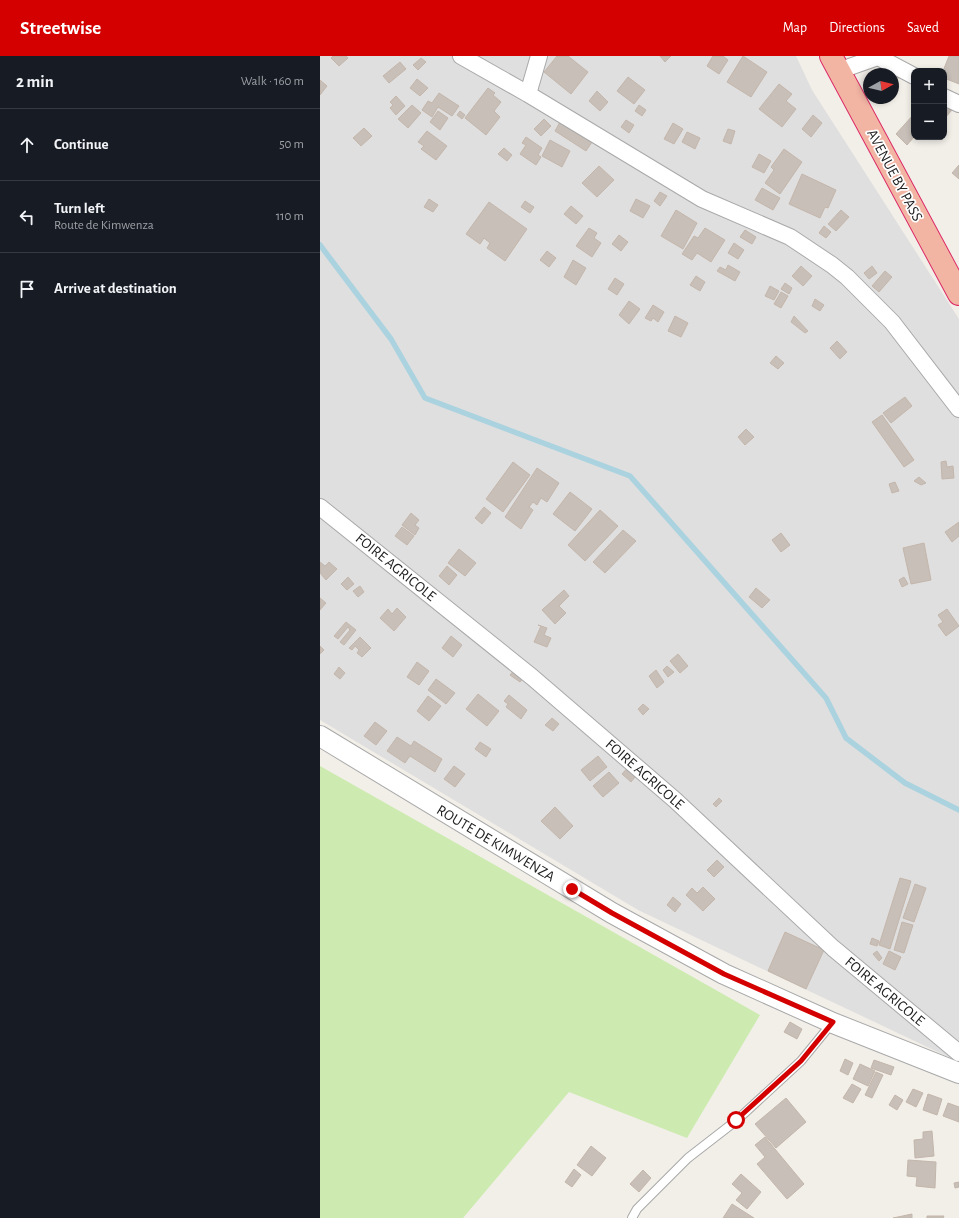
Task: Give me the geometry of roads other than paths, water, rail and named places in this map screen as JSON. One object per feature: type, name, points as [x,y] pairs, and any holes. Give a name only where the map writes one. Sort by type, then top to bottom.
[{"type":"highway","name":"AVENUE BY PASS","points":[[834,64],[959,294]]},
{"type":"street","points":[[461,56],[528,94],[702,199],[790,237],[832,265],[847,277],[892,322],[959,409]]},
{"type":"street","points":[[528,94],[539,56]]},
{"type":"street","points":[[834,64],[878,57],[911,74]]},
{"type":"street","points":[[947,98],[959,104]]},
{"type":"street","name":"FOIRE AGRICOLE","points":[[320,507],[556,698],[675,800],[833,948],[959,1053]]},
{"type":"street","name":"ROUTE DE KIMWENZA","points":[[320,736],[612,913],[724,974],[833,1022],[959,1073]]},
{"type":"lane","points":[[632,1218],[638,1209],[688,1158],[736,1120],[801,1061],[833,1022]]},
{"type":"waterway","points":[[320,245],[391,339],[425,398],[630,476],[826,698],[846,738],[905,783],[959,810]]}]
